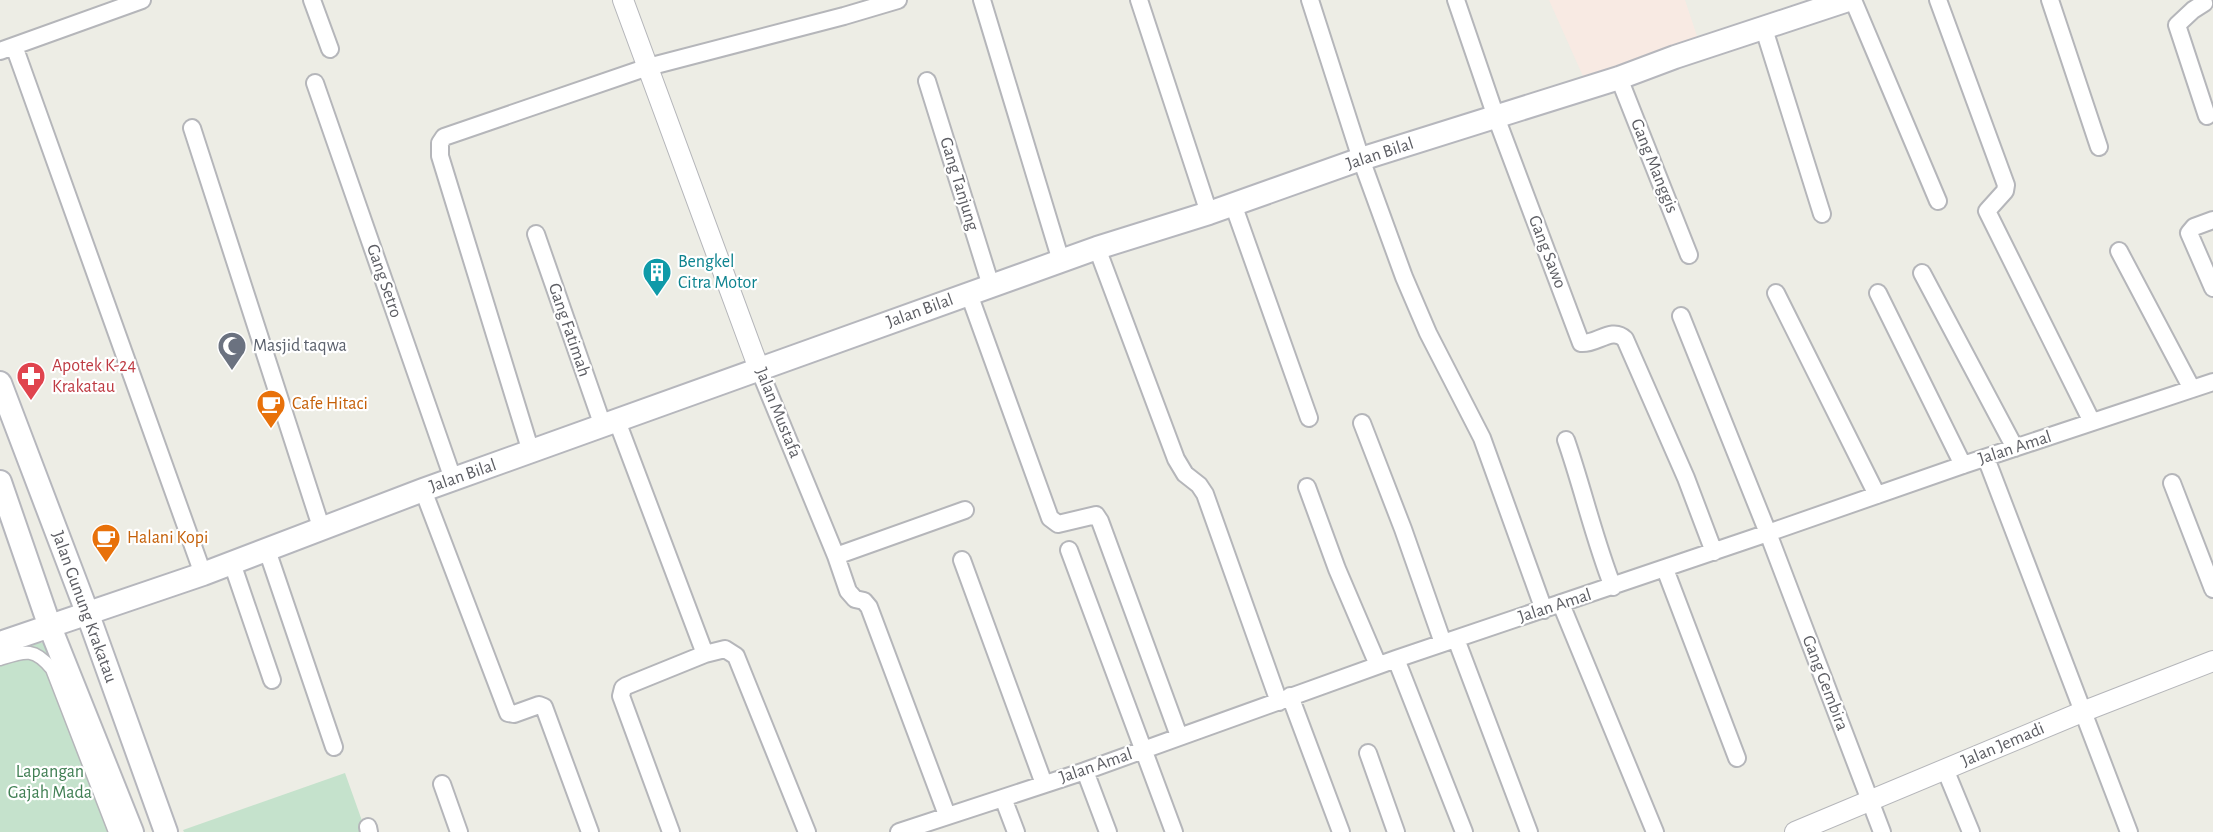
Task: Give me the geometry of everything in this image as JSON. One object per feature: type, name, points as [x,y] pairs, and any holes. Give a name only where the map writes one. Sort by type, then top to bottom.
[{"type":"main road","name":"Jalan Bilal","points":[[0,643],[203,574],[453,479],[1097,248],[1209,213],[1361,159],[1619,78],[1675,57],[1764,29],[1813,6],[1848,0]]},
{"type":"main road","name":"Jalan Gunung Krakatau","points":[[0,383],[87,612],[166,832]]},
{"type":"main road","name":"Jalan Gunung Krakatau","points":[[0,482],[50,627],[132,832]]},
{"type":"street","points":[[142,0],[7,48],[203,574]]},
{"type":"street","points":[[312,0],[330,49]]},
{"type":"street","name":"Jalan Mustafa","points":[[623,0],[759,369],[836,556],[848,591],[855,599],[864,601],[869,607],[947,815]]},
{"type":"street","points":[[531,452],[440,156],[440,143],[444,137],[648,67],[898,0]]},
{"type":"street","points":[[982,0],[1061,261]]},
{"type":"street","points":[[1139,0],[1209,213]]},
{"type":"street","points":[[1310,0],[1361,159],[1404,277],[1428,333],[1482,438],[1544,610]]},
{"type":"street","points":[[1456,0],[1496,117]]},
{"type":"street","points":[[1853,0],[1938,201]]},
{"type":"street","points":[[1938,0],[2006,185],[2005,191],[1990,205],[1988,211],[2092,422]]},
{"type":"street","points":[[2050,0],[2099,147]]},
{"type":"street","points":[[2203,0],[2204,3],[2177,25],[2207,116]]},
{"type":"street","points":[[1764,29],[1822,214]]},
{"type":"street","name":"Gang Manggis","points":[[1619,78],[1689,255]]},
{"type":"street","name":"Gang Tanjung","points":[[927,81],[991,286]]},
{"type":"street","name":"Gang Setro","points":[[315,83],[453,479]]},
{"type":"street","name":"Gang Sawo","points":[[1496,117],[1581,343],[1587,344],[1614,334],[1621,334],[1625,339],[1686,478],[1714,552]]},
{"type":"street","points":[[192,128],[322,530]]},
{"type":"street","points":[[1233,204],[1310,418]]},
{"type":"street","points":[[2213,220],[2194,227],[2189,233],[2213,288]]},
{"type":"street","name":"Gang Fatimah","points":[[536,234],[610,424],[705,654]]},
{"type":"street","points":[[1097,248],[1176,459],[1185,474],[1199,485],[1205,494],[1285,699],[1341,832]]},
{"type":"street","points":[[2119,251],[2192,389]]},
{"type":"street","points":[[1922,273],[2015,448]]},
{"type":"street","points":[[1776,292],[1877,495]]},
{"type":"street","points":[[1878,293],[1963,465]]},
{"type":"street","points":[[969,294],[1050,518],[1058,524],[1096,515],[1100,521],[1179,736]]},
{"type":"street","name":"Gang Gembira","points":[[1681,316],[1768,534],[1882,832]]},
{"type":"street","name":"Jalan Amal","points":[[898,832],[1085,771],[1378,665],[2213,382]]},
{"type":"street","points":[[1362,423],[1403,529],[1529,832]]},
{"type":"street","points":[[1566,440],[1581,484],[1594,536],[1613,586]]},
{"type":"street","points":[[1986,458],[2129,832]]},
{"type":"street","points":[[2172,483],[2213,589]]},
{"type":"street","points":[[1307,487],[1337,569],[1378,665]]},
{"type":"street","points":[[423,490],[508,713],[514,714],[540,705],[544,707],[590,832]]},
{"type":"street","points":[[836,556],[964,510]]},
{"type":"street","points":[[267,550],[334,747]]},
{"type":"street","points":[[1069,550],[1174,832]]},
{"type":"street","points":[[962,560],[1044,784]]},
{"type":"street","points":[[232,563],[272,680]]},
{"type":"street","points":[[1665,569],[1737,758]]},
{"type":"street","points":[[1561,604],[1655,832]]},
{"type":"street","points":[[671,832],[621,692],[626,686],[718,649],[725,649],[736,656],[807,832]]},
{"type":"street","points":[[0,659],[23,651],[36,654],[52,669],[115,832]]},
{"type":"street","points":[[1396,659],[1464,832]]},
{"type":"street","name":"Jalan Jemadi","points":[[1795,832],[2082,712],[2213,661]]},
{"type":"street","points":[[1368,753],[1396,832]]},
{"type":"street","points":[[1945,769],[1971,832]]},
{"type":"street","points":[[1085,771],[1108,832]]},
{"type":"street","points":[[442,784],[459,832]]},
{"type":"street","points":[[1003,798],[1016,832]]},
{"type":"shaded area","points":[[1549,0],[1685,0],[1700,45],[1586,83]]},
{"type":"green space","name":"Lapangan Gajah Mada","points":[[23,643],[44,643],[54,657],[122,832],[0,832],[0,650]]},
{"type":"green space","points":[[345,773],[366,832],[184,832],[183,830]]},
{"type":"place","name":"Bengkel Citra Motor","points":[[657,298]]},
{"type":"place","name":"Masjid taqwa","points":[[232,372]]},
{"type":"place","name":"Apotek K-24 Krakatau","points":[[31,402]]},
{"type":"place","name":"Cafe Hitaci","points":[[271,430]]},
{"type":"place","name":"Halani Kopi","points":[[106,564]]}]
